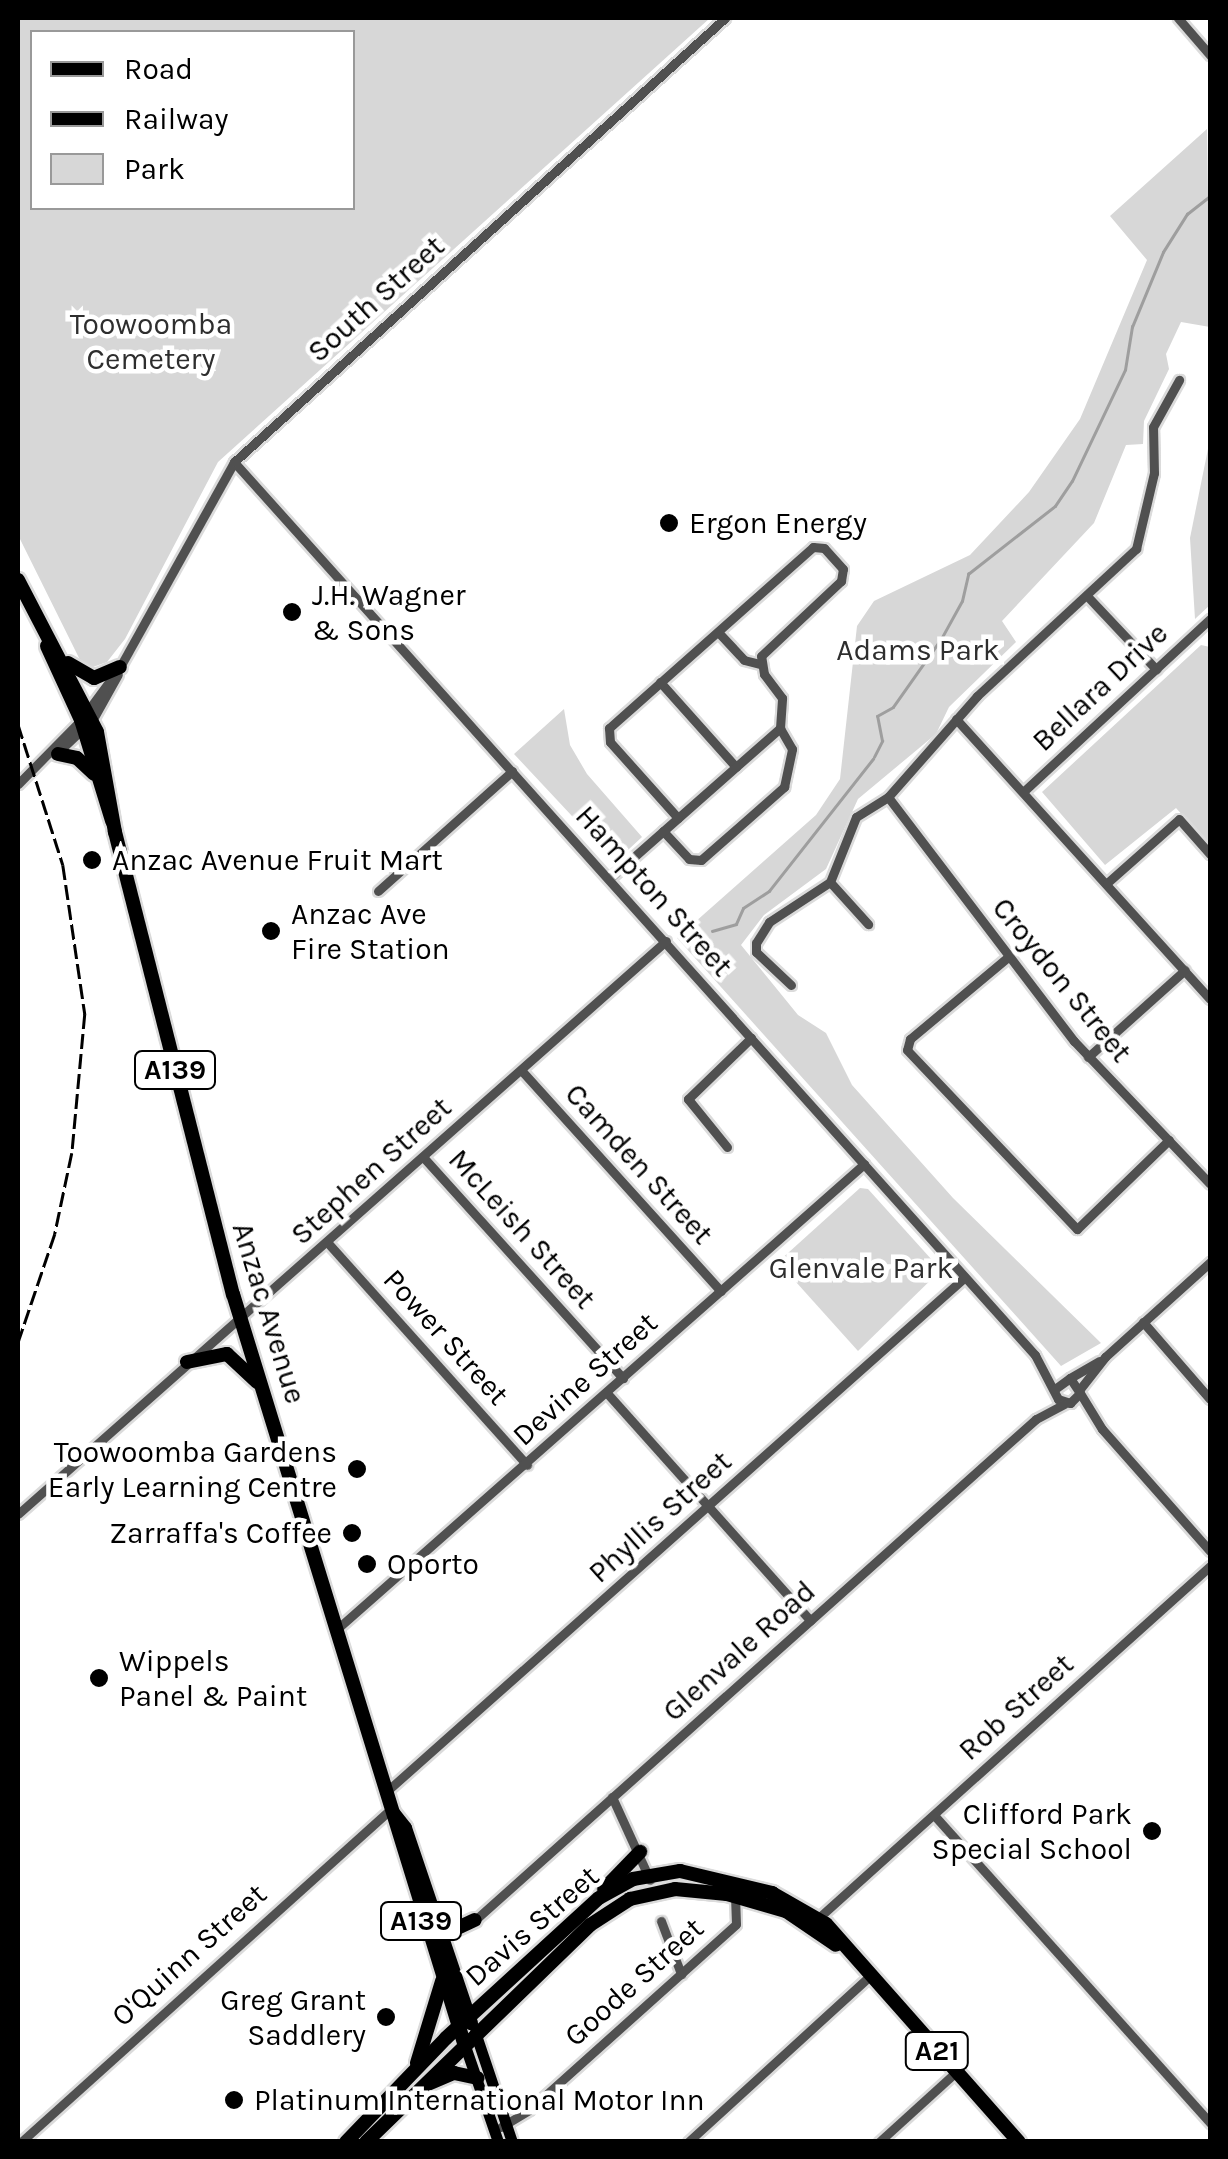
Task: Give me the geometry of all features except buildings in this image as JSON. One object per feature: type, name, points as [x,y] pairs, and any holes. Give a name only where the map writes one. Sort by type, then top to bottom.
[{"type":"highway","name":"Anzac Avenue","points":[[18,580],[87,720],[97,778],[113,822]]},
{"type":"highway","name":"Anzac Avenue","points":[[39,622],[63,660],[87,720],[240,1317],[393,1810],[394,1833],[442,1981],[466,2030]]},
{"type":"highway","points":[[63,660],[94,678],[120,666]]},
{"type":"highway","points":[[58,754],[84,762],[97,778]]},
{"type":"highway","points":[[187,1362],[230,1355],[264,1396]]},
{"type":"highway","name":"Anzac Avenue","points":[[393,1810],[405,1828],[458,1991],[466,2030]]},
{"type":"highway","points":[[599,1898],[640,1852]]},
{"type":"highway","name":"A21","points":[[648,1874],[702,1874],[783,1898],[856,1960],[1019,2142]]},
{"type":"highway","name":"Davis Street","points":[[466,2030],[488,2000],[599,1898],[648,1874]]},
{"type":"highway","name":"A21","points":[[655,1892],[734,1896],[814,1921]]},
{"type":"highway","name":"Davis Street","points":[[466,2030],[607,1912],[655,1892]]},
{"type":"highway","points":[[427,1897],[446,1929],[475,1920]]},
{"type":"highway","points":[[412,2073],[442,1981]]},
{"type":"highway","points":[[458,1991],[488,2000]]},
{"type":"highway","name":"A21","points":[[346,2142],[412,2073],[466,2030]]},
{"type":"highway","name":"A21","points":[[366,2142],[422,2086],[466,2030]]},
{"type":"highway","points":[[422,2086],[454,2073],[476,2078]]},
{"type":"main road","name":"Anzac Avenue","points":[[466,2030],[476,2078],[499,2132],[512,2142]]},
{"type":"main road","name":"Anzac Avenue","points":[[466,2030],[499,2132]]},
{"type":"street","name":"South Street","points":[[43,762],[58,754],[87,720],[234,462],[726,18]]},
{"type":"street","points":[[1178,18],[1210,54]]},
{"type":"street","points":[[791,985],[756,952],[756,942],[769,922],[830,882],[856,817],[888,797],[956,719],[1089,598],[1136,548],[1154,473],[1153,427],[1179,380]]},
{"type":"street","name":"Hampton Street","points":[[234,462],[1035,1355],[1068,1404]]},
{"type":"street","points":[[678,818],[607,734],[660,682],[813,548],[824,548],[843,569],[841,581],[768,646],[760,664]]},
{"type":"street","points":[[1089,598],[1156,669]]},
{"type":"street","name":"Bellara Drive","points":[[1024,792],[1208,625]]},
{"type":"street","points":[[663,831],[689,859],[701,860],[784,787],[792,749],[780,728],[782,698],[760,664],[744,660],[718,632]]},
{"type":"street","points":[[660,682],[736,767]]},
{"type":"street","points":[[956,719],[1210,999]]},
{"type":"street","name":"South Street","points":[[18,784],[87,720]]},
{"type":"street","points":[[610,878],[780,728]]},
{"type":"street","points":[[378,891],[512,771]]},
{"type":"street","name":"Croydon Street","points":[[888,797],[1088,1058],[1210,1184]]},
{"type":"street","points":[[1107,883],[1179,819],[1210,854]]},
{"type":"street","points":[[830,882],[868,924]]},
{"type":"street","name":"Stephen Street","points":[[18,1514],[666,941]]},
{"type":"street","points":[[1008,956],[910,1039],[907,1050],[1077,1229],[1169,1140]]},
{"type":"street","points":[[1088,1058],[1185,970]]},
{"type":"street","points":[[727,1147],[688,1100],[751,1038]]},
{"type":"street","name":"Camden Street","points":[[521,1070],[721,1291]]},
{"type":"street","name":"McLeish Street","points":[[424,1158],[624,1378]]},
{"type":"street","name":"Devine Street","points":[[337,1629],[864,1164]]},
{"type":"street","name":"Power Street","points":[[328,1243],[527,1465]]},
{"type":"street","points":[[1069,1378],[1105,1357],[1210,1262]]},
{"type":"street","name":"Phyllis Street","points":[[387,1790],[965,1277]]},
{"type":"street","points":[[1144,1322],[1210,1399]]},
{"type":"street","name":"Hampton Street","points":[[1035,1355],[1069,1378],[1080,1391]]},
{"type":"street","points":[[1105,1357],[1068,1404],[1102,1430],[1210,1552]]},
{"type":"street","name":"Glenvale Road","points":[[475,1920],[1036,1419],[1055,1390],[1069,1378]]},
{"type":"street","points":[[1080,1391],[1102,1430]]},
{"type":"street","points":[[607,1393],[810,1620]]},
{"type":"street","name":"Glenvale Road","points":[[1036,1419],[1068,1404]]},
{"type":"street","name":"Rob Street","points":[[814,1921],[1210,1566]]},
{"type":"street","points":[[612,1797],[655,1892]]},
{"type":"street","name":"O'Quinn Street","points":[[21,2142],[393,1810]]},
{"type":"street","points":[[934,1815],[1210,2122]]},
{"type":"street","name":"Goode Street","points":[[499,2132],[739,1919],[734,1896]]},
{"type":"street","points":[[662,1921],[681,1974]]},
{"type":"street","points":[[688,2142],[870,1976]]},
{"type":"street","points":[[878,2142],[956,2072]]},
{"type":"green space","name":"Toowoomba Cemetery","points":[[18,18],[710,18],[218,462],[125,639],[107,662],[93,667],[82,664],[18,535]]},
{"type":"green space","name":"Adams Park","points":[[1207,129],[1210,327],[1181,322],[1166,354],[1169,369],[1144,421],[1143,444],[1126,445],[1094,523],[1002,621],[1016,642],[949,707],[936,734],[858,799],[826,869],[764,915],[741,945],[798,1015],[826,1033],[852,1085],[953,1198],[1101,1343],[1061,1366],[677,938],[816,815],[840,779],[857,626],[874,601],[970,555],[1029,492],[1080,419],[1147,260],[1110,216]]},
{"type":"green space","points":[[1210,439],[1210,605],[1195,619],[1190,538]]},
{"type":"green space","points":[[1201,645],[1210,647],[1210,846],[1176,808],[1105,865],[1042,792]]},
{"type":"green space","points":[[564,709],[570,745],[587,774],[642,837],[615,862],[514,754]]},
{"type":"green space","name":"Glenvale Park","points":[[860,1188],[868,1189],[941,1270],[858,1351],[778,1262]]},
{"type":"waterway","points":[[874,757],[882,741],[877,716],[893,707],[941,639],[962,601],[968,574],[1055,506],[1072,481],[1125,370],[1132,327],[1163,252],[1187,214],[1210,196]]},
{"type":"waterway","points":[[712,931],[736,924],[743,908],[769,891],[873,759]]},
{"type":"railway","points":[[18,724],[63,865],[85,1014],[72,1153],[55,1234],[18,1343]]},
{"type":"place","name":"Ergon Energy","points":[[669,523]]},
{"type":"place","name":"J.H. Wagner & Sons","points":[[292,612]]},
{"type":"place","name":"Anzac Avenue Fruit Mart","points":[[92,860]]},
{"type":"place","name":"Anzac Ave Fire Station","points":[[271,931]]},
{"type":"place","name":"Toowoomba Gardens Early Learning Centre","points":[[357,1469]]},
{"type":"place","name":"Zarraffa's Coffee","points":[[352,1533]]},
{"type":"place","name":"Oporto","points":[[367,1564]]},
{"type":"place","name":"Wippels Panel & Paint","points":[[99,1678]]},
{"type":"place","name":"Clifford Park Special School","points":[[1152,1831]]},
{"type":"place","name":"Greg Grant Saddlery","points":[[386,2017]]},
{"type":"place","name":"Platinum International Motor Inn","points":[[234,2100]]}]
